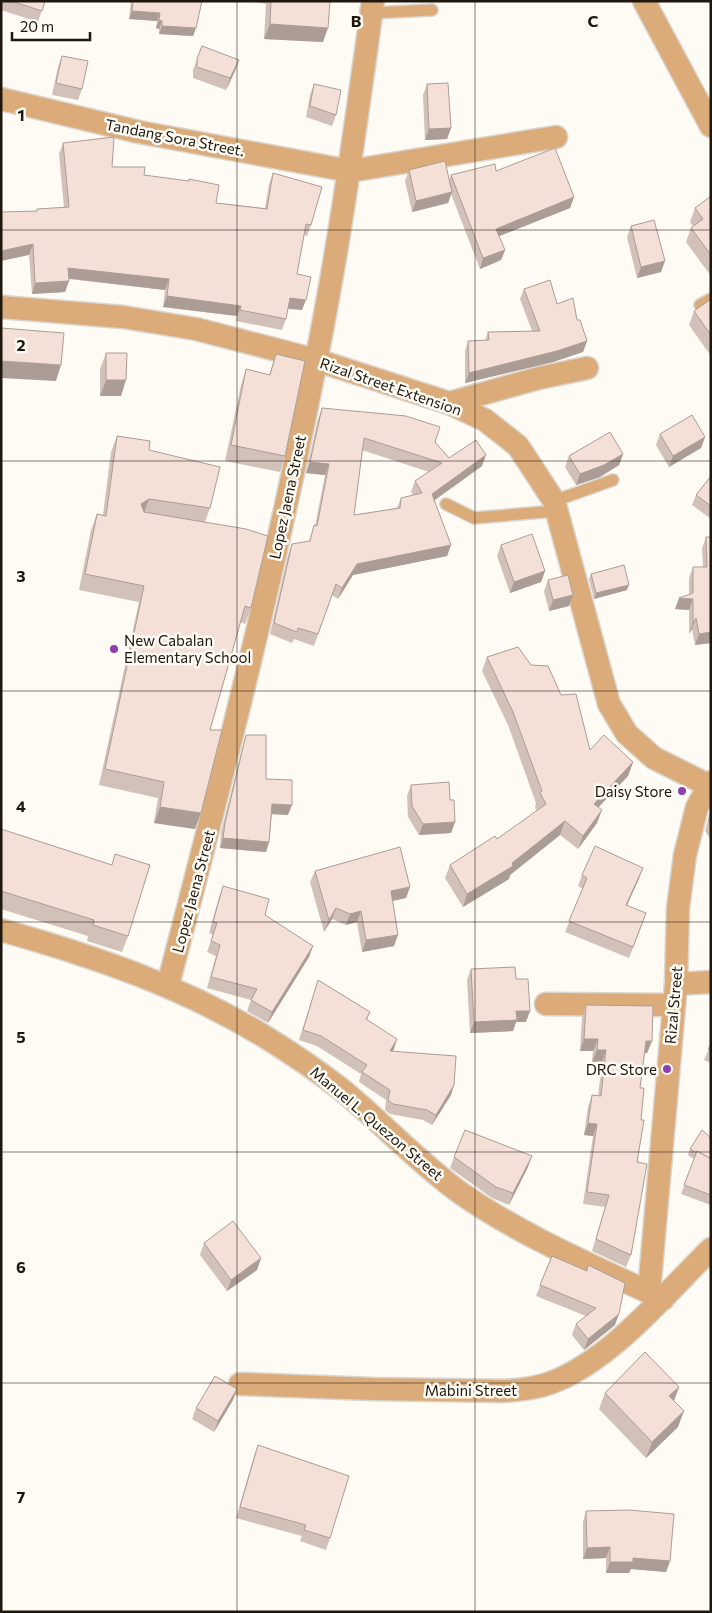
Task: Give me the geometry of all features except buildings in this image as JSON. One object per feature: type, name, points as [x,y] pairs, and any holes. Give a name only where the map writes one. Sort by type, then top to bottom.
[{"type":"street","points":[[644,1],[711,126]]},
{"type":"street","name":"Lopez Jaena Street","points":[[168,985],[234,735],[273,543],[316,360],[350,170],[372,7]]},
{"type":"street","name":"Tandang Sora Street.","points":[[1,99],[139,132],[350,170],[556,136]]},
{"type":"street","name":"Rizal Street Extension","points":[[1,306],[123,317],[196,328],[316,360],[449,403],[485,420],[518,446],[555,506],[609,704],[626,734],[654,758],[709,783]]},
{"type":"street","points":[[449,403],[539,378],[587,368]]},
{"type":"street","name":"Rizal Street","points":[[656,1295],[675,994],[678,908],[685,855],[697,807],[709,783]]},
{"type":"street","name":"Manuel L. Quezon Street","points":[[1,930],[78,952],[168,985],[267,1038],[338,1087],[428,1167],[463,1194],[519,1228],[656,1295]]},
{"type":"street","points":[[546,1004],[675,994],[711,982]]},
{"type":"street","name":"Mabini Street","points":[[240,1384],[504,1391],[525,1389],[553,1382],[581,1368],[656,1295],[711,1249]]},
{"type":"lane","points":[[372,7],[432,10]]},
{"type":"lane","points":[[700,305],[711,299]]},
{"type":"lane","points":[[446,504],[474,518],[555,506],[613,480]]},
{"type":"place","name":"New Cabalan Elementary School","points":[[114,649]]},
{"type":"place","name":"Daisy Store","points":[[682,791]]},
{"type":"place","name":"DRC Store","points":[[667,1069]]}]
